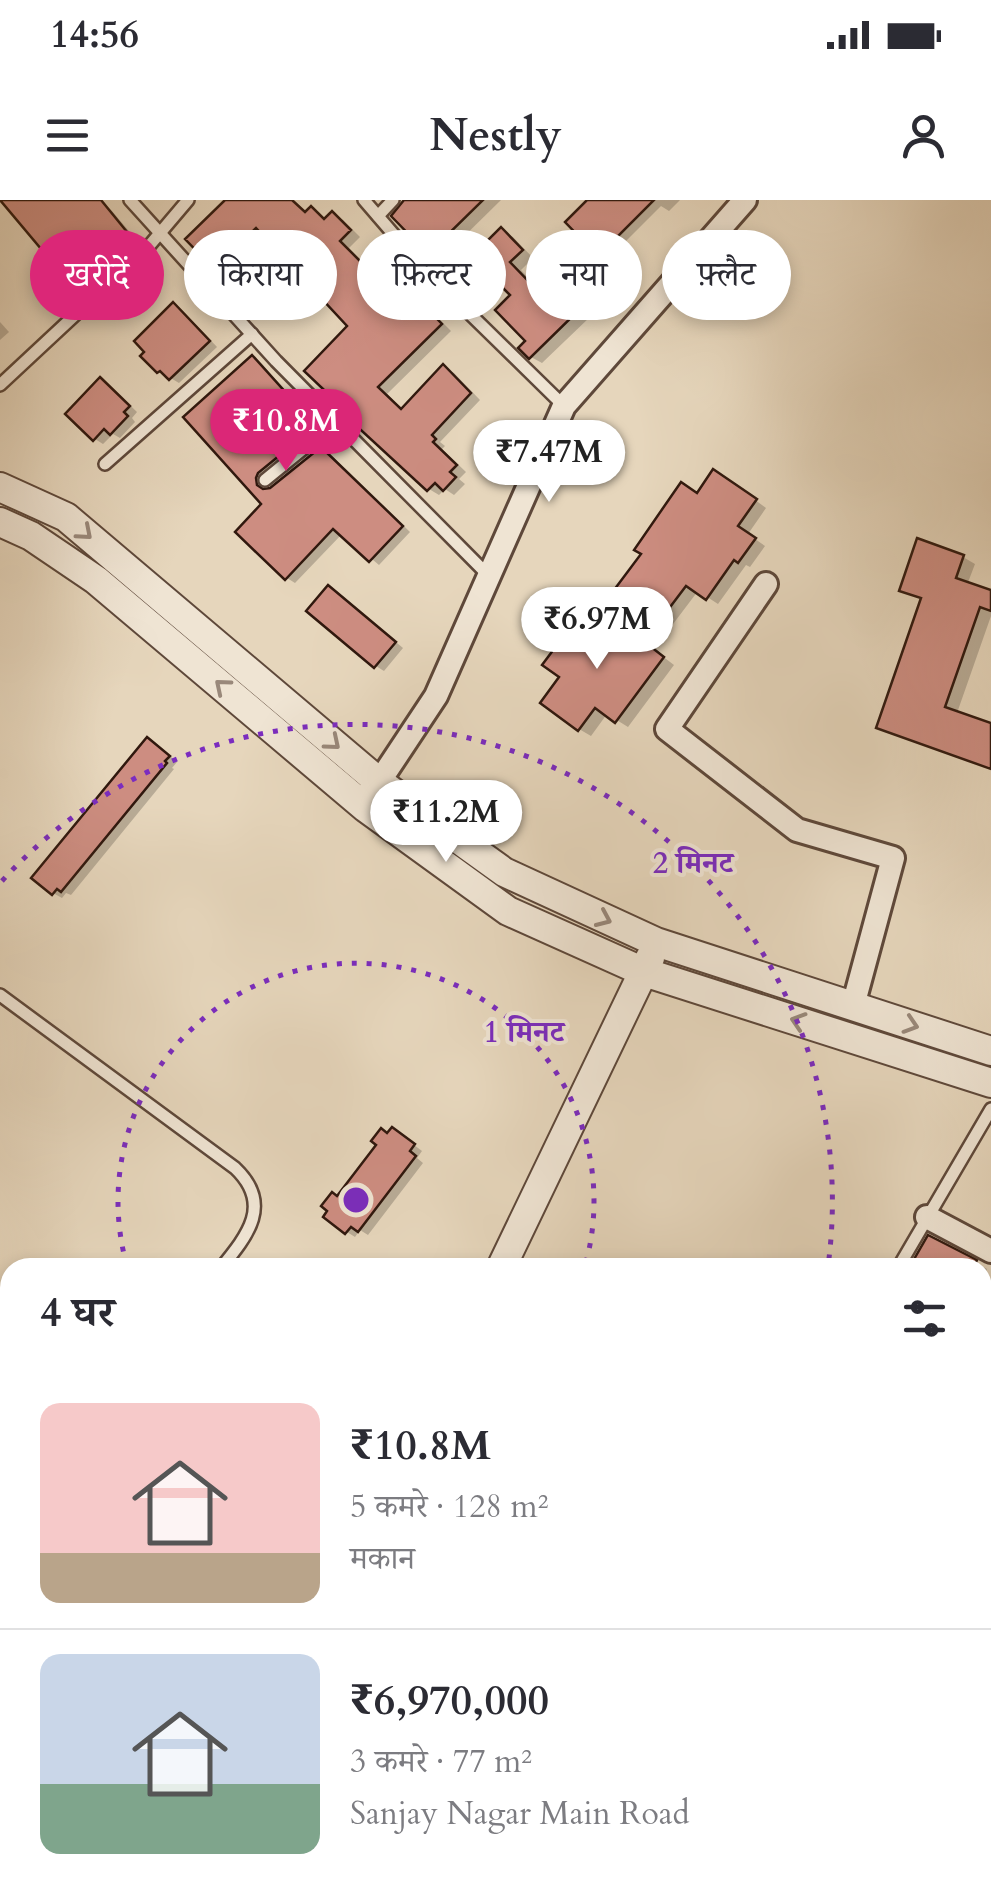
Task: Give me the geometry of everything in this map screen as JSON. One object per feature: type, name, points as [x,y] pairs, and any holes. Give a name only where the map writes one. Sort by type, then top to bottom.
[{"type":"street","points":[[369,792],[436,696],[564,406],[745,200]]},
{"type":"street","points":[[0,487],[66,516],[369,792],[508,911],[644,972],[991,1084]]},
{"type":"street","points":[[0,522],[31,536],[96,580],[369,792],[504,872],[656,942],[991,1050]]},
{"type":"street","points":[[766,584],[667,729],[797,830],[893,858],[854,1006]]},
{"type":"street","points":[[506,1258],[656,942]]},
{"type":"street","points":[[928,1217],[991,1252]]},
{"type":"lane","points":[[130,200],[158,230]]},
{"type":"lane","points":[[162,230],[188,200]]},
{"type":"lane","points":[[364,200],[420,264],[564,406]]},
{"type":"lane","points":[[378,216],[393,200]]},
{"type":"lane","points":[[164,236],[336,422],[489,576]]},
{"type":"lane","points":[[0,385],[70,320]]},
{"type":"lane","points":[[105,464],[252,334]]},
{"type":"lane","points":[[265,480],[336,422]]},
{"type":"lane","points":[[0,995],[249,1181],[255,1216],[246,1238],[229,1258]]},
{"type":"lane","points":[[904,1258],[991,1109]]},
{"type":"building","points":[[0,200],[101,200],[125,230],[30,230],[30,236]]},
{"type":"building","points":[[225,200],[292,200],[305,212],[311,206],[324,219],[332,211],[351,230],[340,241],[357,258],[357,320],[438,320],[442,324],[378,387],[401,409],[443,364],[471,393],[432,435],[436,439],[433,442],[457,465],[450,472],[456,477],[443,491],[435,483],[427,491],[337,408],[340,405],[304,371],[347,326],[337,315],[337,230],[194,230]]},
{"type":"building","points":[[404,200],[483,200],[452,230],[405,230],[391,216]]},
{"type":"building","points":[[587,200],[654,200],[624,230],[573,230],[565,222]]},
{"type":"building","points":[[506,232],[523,250],[510,262],[526,279],[526,320],[569,320],[529,359],[518,348],[525,341],[505,320],[506,299],[510,295],[506,291]]},
{"type":"building","points":[[173,302],[184,314],[184,320],[190,320],[210,341],[169,380],[140,356],[144,352],[134,341],[155,320],[164,320],[164,311]]},
{"type":"building","points":[[252,355],[314,424],[258,473],[257,485],[270,488],[321,447],[403,526],[369,562],[333,529],[285,580],[235,532],[261,504],[183,417]]},
{"type":"building","points":[[100,377],[130,406],[124,412],[128,416],[110,435],[104,429],[93,441],[65,414]]},
{"type":"building","points":[[713,469],[757,499],[738,526],[756,538],[738,563],[734,560],[706,600],[686,586],[655,627],[611,594],[641,554],[634,550],[681,482],[697,493]]},
{"type":"building","points":[[917,538],[964,555],[956,578],[991,590],[991,611],[980,607],[945,707],[991,723],[991,769],[876,728],[921,598],[899,591]]},
{"type":"building","points":[[328,585],[396,642],[374,668],[306,611]]},
{"type":"building","points":[[592,606],[610,619],[604,627],[630,646],[637,636],[664,657],[615,723],[595,708],[578,731],[540,703],[559,677],[542,665],[560,641],[564,644]]},
{"type":"building","points":[[147,737],[170,756],[167,763],[61,892],[57,889],[52,895],[31,878]]},
{"type":"building","points":[[392,1127],[415,1144],[410,1151],[416,1156],[358,1232],[351,1227],[345,1234],[323,1217],[327,1211],[321,1206],[332,1192],[337,1196],[376,1145],[371,1141],[381,1128],[387,1133]]},
{"type":"building","points":[[928,1235],[973,1258],[915,1258]]}]
